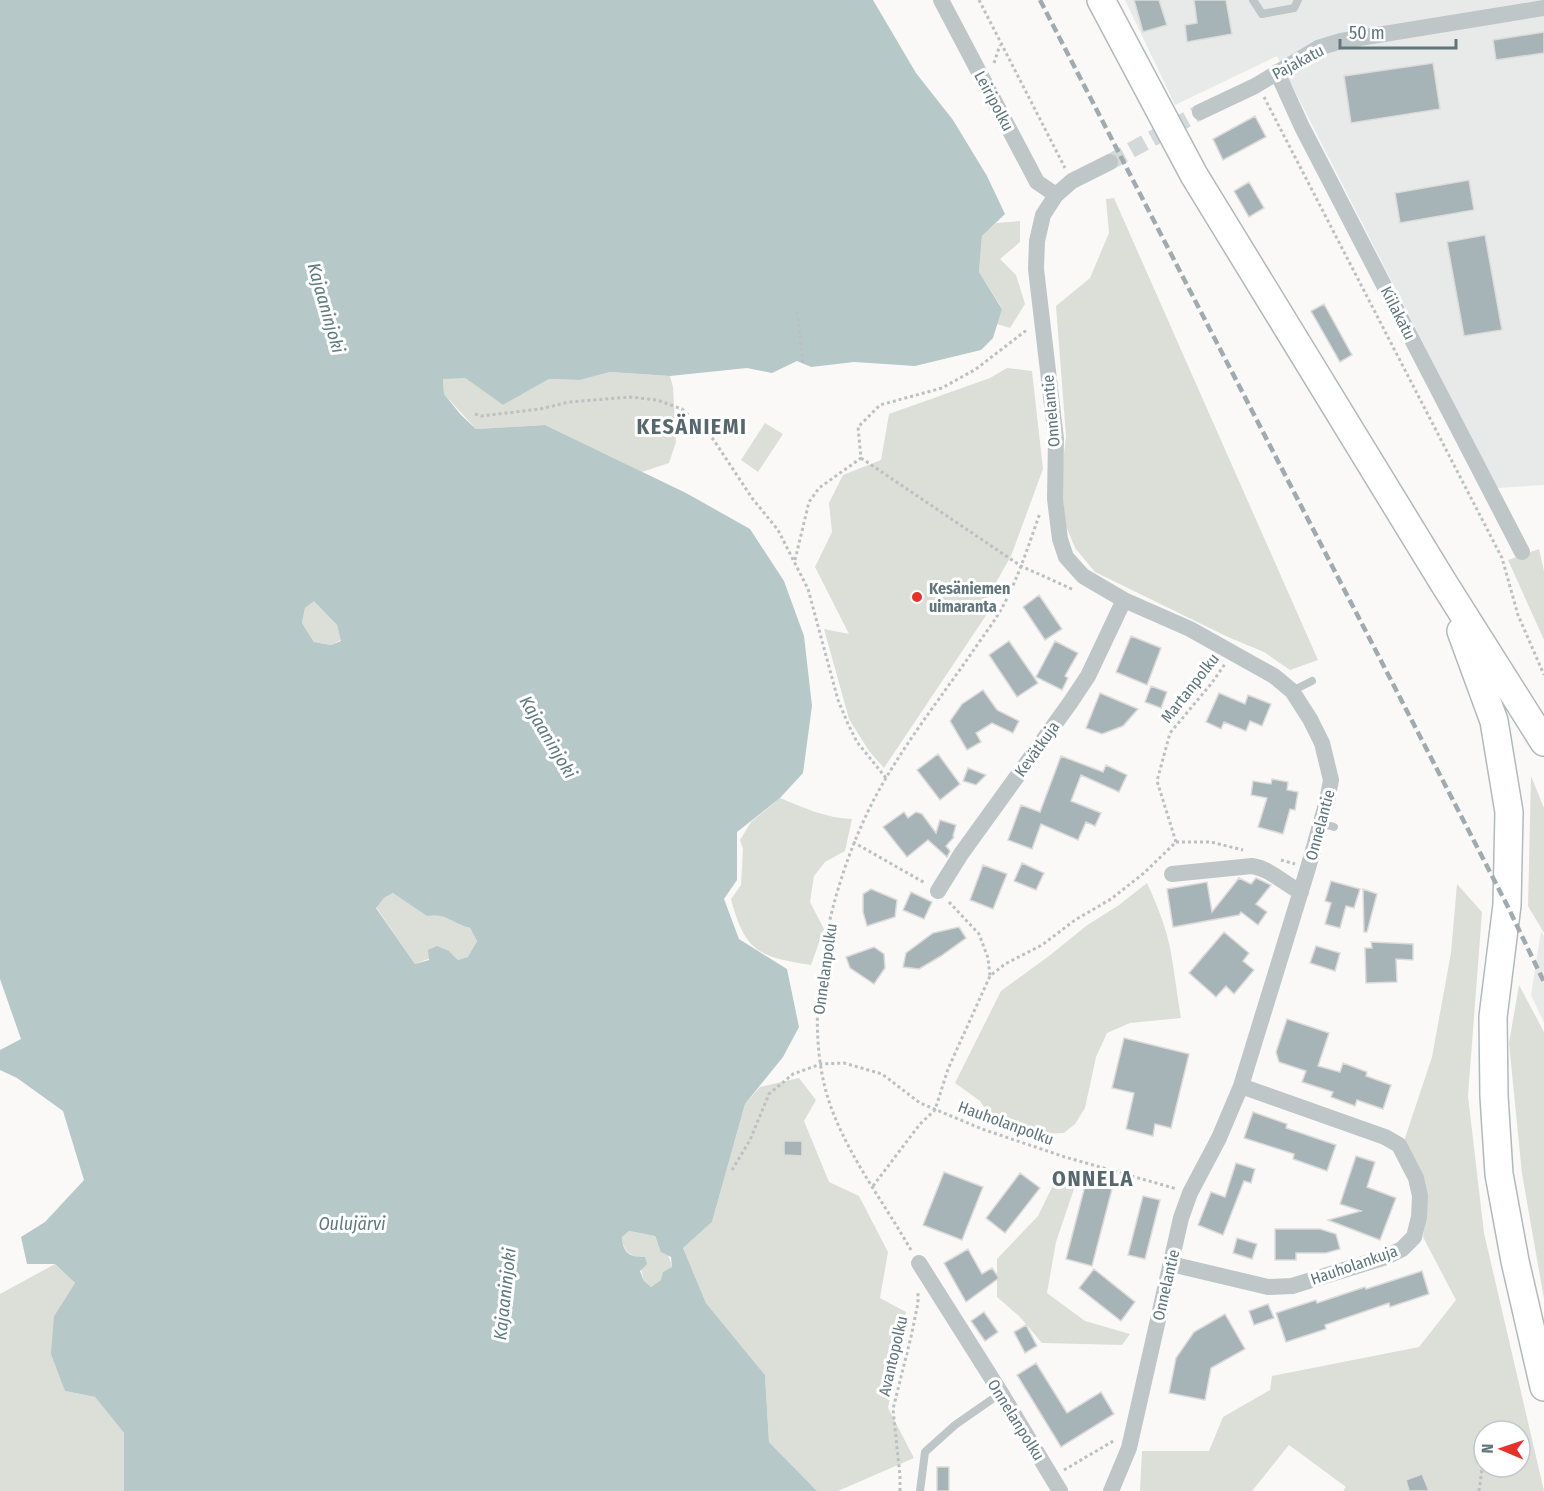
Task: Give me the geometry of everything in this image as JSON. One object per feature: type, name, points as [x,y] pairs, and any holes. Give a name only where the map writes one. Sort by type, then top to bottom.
[{"type":"highway","points":[[1094,0],[1118,34]]},
{"type":"highway","points":[[1101,0],[1194,175],[1443,582],[1544,742]]},
{"type":"highway","points":[[1443,582],[1494,721],[1509,812],[1507,905],[1492,1017],[1494,1096],[1499,1174],[1515,1261],[1544,1387]]},
{"type":"street","name":"Leiripolku","points":[[941,0],[1037,182],[1056,195]]},
{"type":"street","name":"Pajakatu","points":[[1200,112],[1255,86],[1318,48],[1341,41],[1544,8]]},
{"type":"street","name":"Kiilakatu","points":[[1277,72],[1302,127],[1522,552]]},
{"type":"street","name":"Onnelantie","points":[[1110,162],[1072,181],[1056,195],[1043,215],[1037,241],[1036,269],[1056,439],[1055,499],[1059,539],[1065,557],[1083,576],[1124,600],[1190,629],[1274,676],[1292,691],[1310,719],[1328,759],[1331,780],[1328,825],[1301,892],[1241,1086],[1219,1138],[1190,1193],[1181,1218],[1129,1448],[1111,1491]]},
{"type":"street","name":"Kevätkuja","points":[[938,891],[961,854],[1088,676],[1124,600]]},
{"type":"street","points":[[1172,874],[1252,866],[1261,868],[1289,887],[1301,892]]},
{"type":"street","name":"Hauholankuja","points":[[1171,1264],[1268,1287],[1292,1286],[1386,1257],[1402,1250],[1414,1237],[1419,1217],[1420,1196],[1416,1178],[1399,1145],[1385,1137],[1241,1086]]},
{"type":"street","name":"Onnelanpolku","points":[[919,1263],[1056,1484]]},
{"type":"lane","points":[[1253,0],[1262,14],[1294,8],[1298,0]]},
{"type":"lane","points":[[1292,691],[1312,681]]},
{"type":"lane","points":[[920,1491],[925,1452],[955,1425],[1001,1393]]},
{"type":"path","points":[[979,0],[1000,45],[1072,181]]},
{"type":"path","points":[[994,63],[1000,45]]},
{"type":"path","points":[[1255,86],[1268,101],[1286,142],[1502,558],[1518,615],[1544,675]]},
{"type":"path","points":[[798,312],[803,363]]},
{"type":"path","points":[[861,458],[858,427],[880,405],[934,391],[967,374],[1025,333],[1042,314]]},
{"type":"path","points":[[475,414],[481,416],[540,409],[569,402],[631,397],[657,400],[682,409],[713,439],[752,498],[778,530],[808,589],[838,700],[848,724],[857,742],[886,778]]},
{"type":"path","points":[[794,562],[809,502],[819,488],[861,458]]},
{"type":"path","points":[[861,458],[1021,566]]},
{"type":"path","name":"Onnelanpolku","points":[[919,1263],[855,1157],[827,1095],[821,1064],[817,1005],[836,897],[853,842],[886,778],[1003,606],[1021,566],[1043,505]]},
{"type":"path","name":"Martanpolku","points":[[935,1110],[948,1069],[990,976],[1005,964],[1042,945],[1075,920],[1112,900],[1176,842],[1156,781],[1170,733],[1211,684],[1233,653]]},
{"type":"path","points":[[732,1170],[750,1140],[769,1095],[793,1074],[821,1064]]},
{"type":"path","name":"Hauholanpolku","points":[[821,1064],[844,1064],[882,1074],[920,1103],[982,1129],[1065,1157],[1190,1193]]},
{"type":"path","points":[[873,1186],[920,1124],[935,1110]]},
{"type":"path","name":"Avantopolku","points":[[900,1491],[893,1409],[918,1303],[919,1263]]},
{"type":"path","points":[[1056,1484],[1132,1430]]},
{"type":"shaded area","points":[[1125,0],[1544,0],[1544,485],[1497,488],[1277,56],[1175,105]]},
{"type":"shaded area","points":[[1114,198],[1318,660],[1290,670],[1264,652],[1228,637],[1095,572],[1075,548],[1066,526],[1061,481],[1066,436],[1056,306],[1090,278],[1109,233],[1106,199]]},
{"type":"shaded area","points":[[1020,221],[1020,242],[1000,259],[1016,275],[1025,304],[1010,328],[997,324],[1002,308],[979,272],[982,236],[996,223]]},
{"type":"shaded area","points":[[1007,368],[1032,371],[1043,469],[1011,556],[981,609],[987,614],[884,768],[869,751],[849,719],[824,629],[849,634],[815,567],[832,532],[829,503],[843,475],[881,460],[889,414],[990,378]]},
{"type":"shaded area","points":[[610,372],[670,376],[673,387],[676,442],[669,463],[642,472],[545,425],[476,429],[444,394],[443,378],[465,378],[503,405],[549,379],[580,380]]},
{"type":"shaded area","points":[[765,423],[783,434],[758,472],[741,460]]},
{"type":"shaded area","points":[[1539,549],[1544,571],[1544,640],[1508,560]]},
{"type":"shaded area","points":[[314,600],[337,625],[341,640],[331,645],[314,642],[302,623],[305,608]]},
{"type":"shaded area","points":[[1531,776],[1544,808],[1544,933],[1528,906]]},
{"type":"shaded area","points":[[780,798],[824,815],[852,819],[845,851],[825,862],[814,876],[810,902],[824,929],[811,965],[779,959],[757,949],[742,931],[731,899],[741,885],[743,849],[740,840],[751,822]]},
{"type":"shaded area","points":[[1147,883],[1169,944],[1181,1018],[1130,1023],[1107,1033],[1096,1057],[1085,1108],[1075,1124],[1064,1133],[1040,1134],[1004,1127],[993,1121],[980,1101],[955,1083],[1001,991]]},
{"type":"shaded area","points":[[1457,884],[1482,912],[1468,1096],[1484,1233],[1527,1419],[1472,1419],[1472,1479],[1532,1479],[1532,1439],[1544,1491],[1343,1491],[1346,1487],[1289,1445],[1252,1491],[1140,1491],[1142,1451],[1209,1451],[1223,1417],[1270,1390],[1272,1376],[1419,1347],[1456,1300],[1423,1237],[1427,1210],[1404,1141],[1432,1057],[1451,953]]},
{"type":"shaded area","points":[[393,893],[406,901],[470,928],[477,941],[468,958],[458,960],[449,951],[415,964],[376,907],[384,898]]},
{"type":"shaded area","points":[[1541,931],[1544,936],[1544,1023],[1531,995]]},
{"type":"shaded area","points":[[1519,985],[1544,1032],[1544,1299],[1522,1174],[1509,1043]]},
{"type":"shaded area","points":[[799,1078],[816,1100],[804,1121],[829,1182],[859,1196],[888,1252],[880,1298],[906,1312],[888,1408],[914,1458],[838,1491],[817,1491],[769,1442],[765,1375],[706,1303],[683,1248],[712,1222],[745,1104],[760,1087]]},
{"type":"shaded area","points":[[1061,1169],[1079,1174],[1056,1242],[1047,1293],[1085,1321],[1130,1334],[1122,1345],[1042,1343],[1019,1316],[997,1297],[997,1259],[1038,1216]]},
{"type":"shaded area","points":[[629,1231],[655,1236],[671,1261],[672,1267],[661,1280],[651,1287],[644,1281],[638,1257],[624,1247],[622,1237]]},
{"type":"shaded area","points":[[55,1264],[75,1283],[54,1316],[65,1391],[95,1397],[124,1433],[124,1491],[0,1491],[0,1294]]},
{"type":"water","name":"Oulujärvi","points":[[0,0],[873,0],[916,73],[953,120],[987,176],[1005,214],[982,236],[979,272],[1002,309],[993,338],[981,350],[915,366],[854,362],[811,367],[797,361],[772,373],[747,368],[670,376],[610,372],[580,380],[549,379],[503,405],[465,378],[443,379],[444,394],[476,429],[545,425],[686,493],[750,529],[784,581],[804,636],[812,706],[803,773],[780,798],[737,832],[737,880],[724,899],[739,939],[787,969],[799,1027],[783,1057],[745,1104],[712,1222],[683,1248],[706,1303],[765,1375],[769,1442],[817,1491],[124,1491],[124,1433],[95,1397],[65,1391],[51,1354],[54,1316],[75,1283],[55,1264],[27,1264],[21,1237],[45,1222],[84,1180],[63,1111],[17,1078],[0,1070],[0,1050],[21,1039],[0,979]],"holes":[[[314,601],[337,625],[341,641],[331,645],[314,642],[302,623],[305,608]],[[393,893],[427,916],[445,917],[470,928],[477,941],[468,957],[458,960],[449,951],[437,946],[428,950],[429,960],[415,964],[376,908],[384,898]],[[629,1231],[655,1236],[661,1252],[671,1257],[672,1267],[663,1272],[661,1280],[651,1287],[644,1281],[640,1271],[647,1264],[645,1257],[628,1253],[622,1237]]]},
{"type":"building","points":[[1134,0],[1159,0],[1167,25],[1143,32]]},
{"type":"building","points":[[1194,0],[1226,0],[1232,34],[1187,42],[1185,25],[1197,23]]},
{"type":"building","points":[[1544,32],[1544,53],[1496,60],[1493,40]]},
{"type":"building","points":[[1433,63],[1440,109],[1351,123],[1344,76]]},
{"type":"building","points":[[1255,116],[1266,137],[1223,160],[1213,139]]},
{"type":"building","points":[[1469,180],[1474,210],[1400,223],[1395,193]]},
{"type":"building","points":[[1249,182],[1264,208],[1249,217],[1234,191]]},
{"type":"building","points":[[1485,235],[1502,330],[1464,336],[1447,242]]},
{"type":"building","points":[[1324,304],[1352,355],[1340,362],[1311,311]]},
{"type":"building","points":[[1039,595],[1062,629],[1045,640],[1023,607]]},
{"type":"building","points":[[1131,636],[1161,648],[1147,685],[1116,672]]},
{"type":"building","points":[[1009,641],[1038,683],[1017,697],[989,655]]},
{"type":"building","points":[[1055,641],[1078,653],[1065,676],[1068,678],[1062,690],[1036,677]]},
{"type":"building","points":[[1151,686],[1167,692],[1161,708],[1145,702]]},
{"type":"building","points":[[983,690],[997,710],[1019,721],[1013,733],[992,723],[976,733],[981,742],[967,750],[950,721],[962,704]]},
{"type":"building","points":[[1100,693],[1138,709],[1123,726],[1102,734],[1086,728]]},
{"type":"building","points":[[1219,693],[1245,704],[1248,695],[1271,704],[1262,726],[1250,721],[1246,731],[1224,722],[1221,729],[1206,722]]},
{"type":"building","points":[[938,754],[960,784],[940,800],[917,770]]},
{"type":"building","points":[[1061,756],[1103,772],[1106,765],[1127,775],[1119,792],[1081,775],[1071,801],[1101,813],[1095,826],[1086,822],[1078,840],[1041,824],[1032,849],[1008,840],[1021,805],[1040,812]]},
{"type":"building","points":[[968,768],[986,775],[976,785],[963,781]]},
{"type":"building","points":[[1272,779],[1288,782],[1287,790],[1298,792],[1295,810],[1290,809],[1283,834],[1258,827],[1267,798],[1251,795],[1253,781],[1271,784]]},
{"type":"building","points":[[904,812],[908,818],[916,812],[922,814],[936,833],[940,820],[956,825],[954,837],[946,846],[950,851],[947,857],[928,840],[907,857],[883,827]]},
{"type":"building","points":[[1022,863],[1044,873],[1036,890],[1014,881]]},
{"type":"building","points":[[983,865],[1007,874],[993,909],[970,900]]},
{"type":"building","points":[[1239,878],[1251,884],[1256,878],[1271,885],[1256,904],[1267,912],[1258,925],[1241,912],[1239,915],[1173,927],[1167,889],[1207,882],[1212,912]]},
{"type":"building","points":[[1331,881],[1360,889],[1354,908],[1346,906],[1340,928],[1325,924],[1331,903],[1325,901]]},
{"type":"building","points":[[871,889],[897,900],[895,917],[867,926],[863,912],[863,894]]},
{"type":"building","points":[[1363,889],[1377,894],[1367,932],[1364,932]]},
{"type":"building","points":[[911,892],[932,902],[924,919],[903,910]]},
{"type":"building","points":[[959,927],[966,938],[941,956],[919,969],[903,967],[906,953],[933,933]]},
{"type":"building","points":[[1224,932],[1249,953],[1243,961],[1254,970],[1234,994],[1226,986],[1216,997],[1189,973]]},
{"type":"building","points":[[1371,942],[1413,944],[1413,960],[1396,959],[1397,982],[1366,983],[1365,948],[1372,948]]},
{"type":"building","points":[[1316,946],[1340,953],[1335,971],[1310,963]]},
{"type":"building","points":[[874,947],[884,954],[885,968],[874,984],[850,968],[846,957]]},
{"type":"building","points":[[1287,1019],[1329,1033],[1318,1066],[1340,1072],[1343,1063],[1367,1072],[1366,1076],[1391,1085],[1383,1109],[1357,1100],[1355,1106],[1331,1097],[1333,1092],[1302,1082],[1306,1071],[1279,1062],[1276,1052]]},
{"type":"building","points":[[1124,1038],[1189,1054],[1171,1128],[1155,1124],[1153,1136],[1126,1129],[1134,1093],[1112,1088]]},
{"type":"building","points":[[1253,1112],[1287,1124],[1286,1128],[1336,1145],[1327,1171],[1293,1159],[1294,1154],[1244,1138]]},
{"type":"building","points":[[784,1141],[802,1141],[802,1156],[784,1155]]},
{"type":"building","points":[[1356,1156],[1375,1162],[1367,1187],[1396,1198],[1380,1240],[1328,1220],[1361,1211],[1340,1204]]},
{"type":"building","points":[[1236,1163],[1255,1169],[1251,1183],[1244,1181],[1223,1235],[1198,1225],[1211,1192],[1225,1197]]},
{"type":"building","points":[[944,1172],[983,1187],[962,1240],[923,1225]]},
{"type":"building","points":[[1020,1173],[1040,1188],[1005,1233],[986,1218]]},
{"type":"building","points":[[1086,1182],[1112,1189],[1092,1266],[1066,1259]]},
{"type":"building","points":[[1143,1196],[1160,1200],[1145,1259],[1128,1255]]},
{"type":"building","points":[[1275,1229],[1320,1229],[1336,1234],[1340,1249],[1326,1253],[1296,1253],[1296,1260],[1275,1260]]},
{"type":"building","points":[[1237,1238],[1257,1244],[1252,1259],[1233,1253]]},
{"type":"building","points":[[968,1249],[982,1274],[992,1268],[999,1278],[966,1302],[944,1263]]},
{"type":"building","points":[[1094,1269],[1135,1302],[1121,1321],[1079,1288]]},
{"type":"building","points":[[1422,1271],[1429,1294],[1390,1307],[1389,1303],[1325,1325],[1326,1329],[1286,1342],[1276,1313],[1316,1300],[1317,1303],[1365,1287],[1366,1289]]},
{"type":"building","points":[[1268,1304],[1274,1318],[1254,1325],[1249,1311]]},
{"type":"building","points":[[984,1312],[998,1332],[985,1341],[971,1321]]},
{"type":"building","points":[[1225,1314],[1245,1349],[1211,1368],[1205,1400],[1169,1393],[1176,1358],[1194,1332]]},
{"type":"building","points":[[1026,1325],[1037,1346],[1025,1353],[1014,1332]]},
{"type":"building","points":[[1036,1363],[1067,1413],[1101,1392],[1114,1414],[1061,1447],[1017,1375]]},
{"type":"building","points":[[937,1467],[949,1467],[949,1491],[937,1491]]},
{"type":"building","points":[[1422,1474],[1429,1491],[1409,1491],[1406,1480]]},
{"type":"tunnel","points":[[1110,162],[1200,112]]},
{"type":"railway","points":[[1040,0],[1507,905],[1544,982]]},
{"type":"place","name":"Kesäniemen uimaranta","points":[[917,597]]},
{"type":"district","name":"KESÄNIEMI","points":[[692,426]]},
{"type":"district","name":"ONNELA","points":[[1093,1178]]},
{"type":"water label","name":"Kajaaninjoki","points":[[326,308]]},
{"type":"water label","name":"Kajaaninjoki","points":[[548,737]]},
{"type":"water label","name":"Kajaaninjoki","points":[[505,1294]]}]
